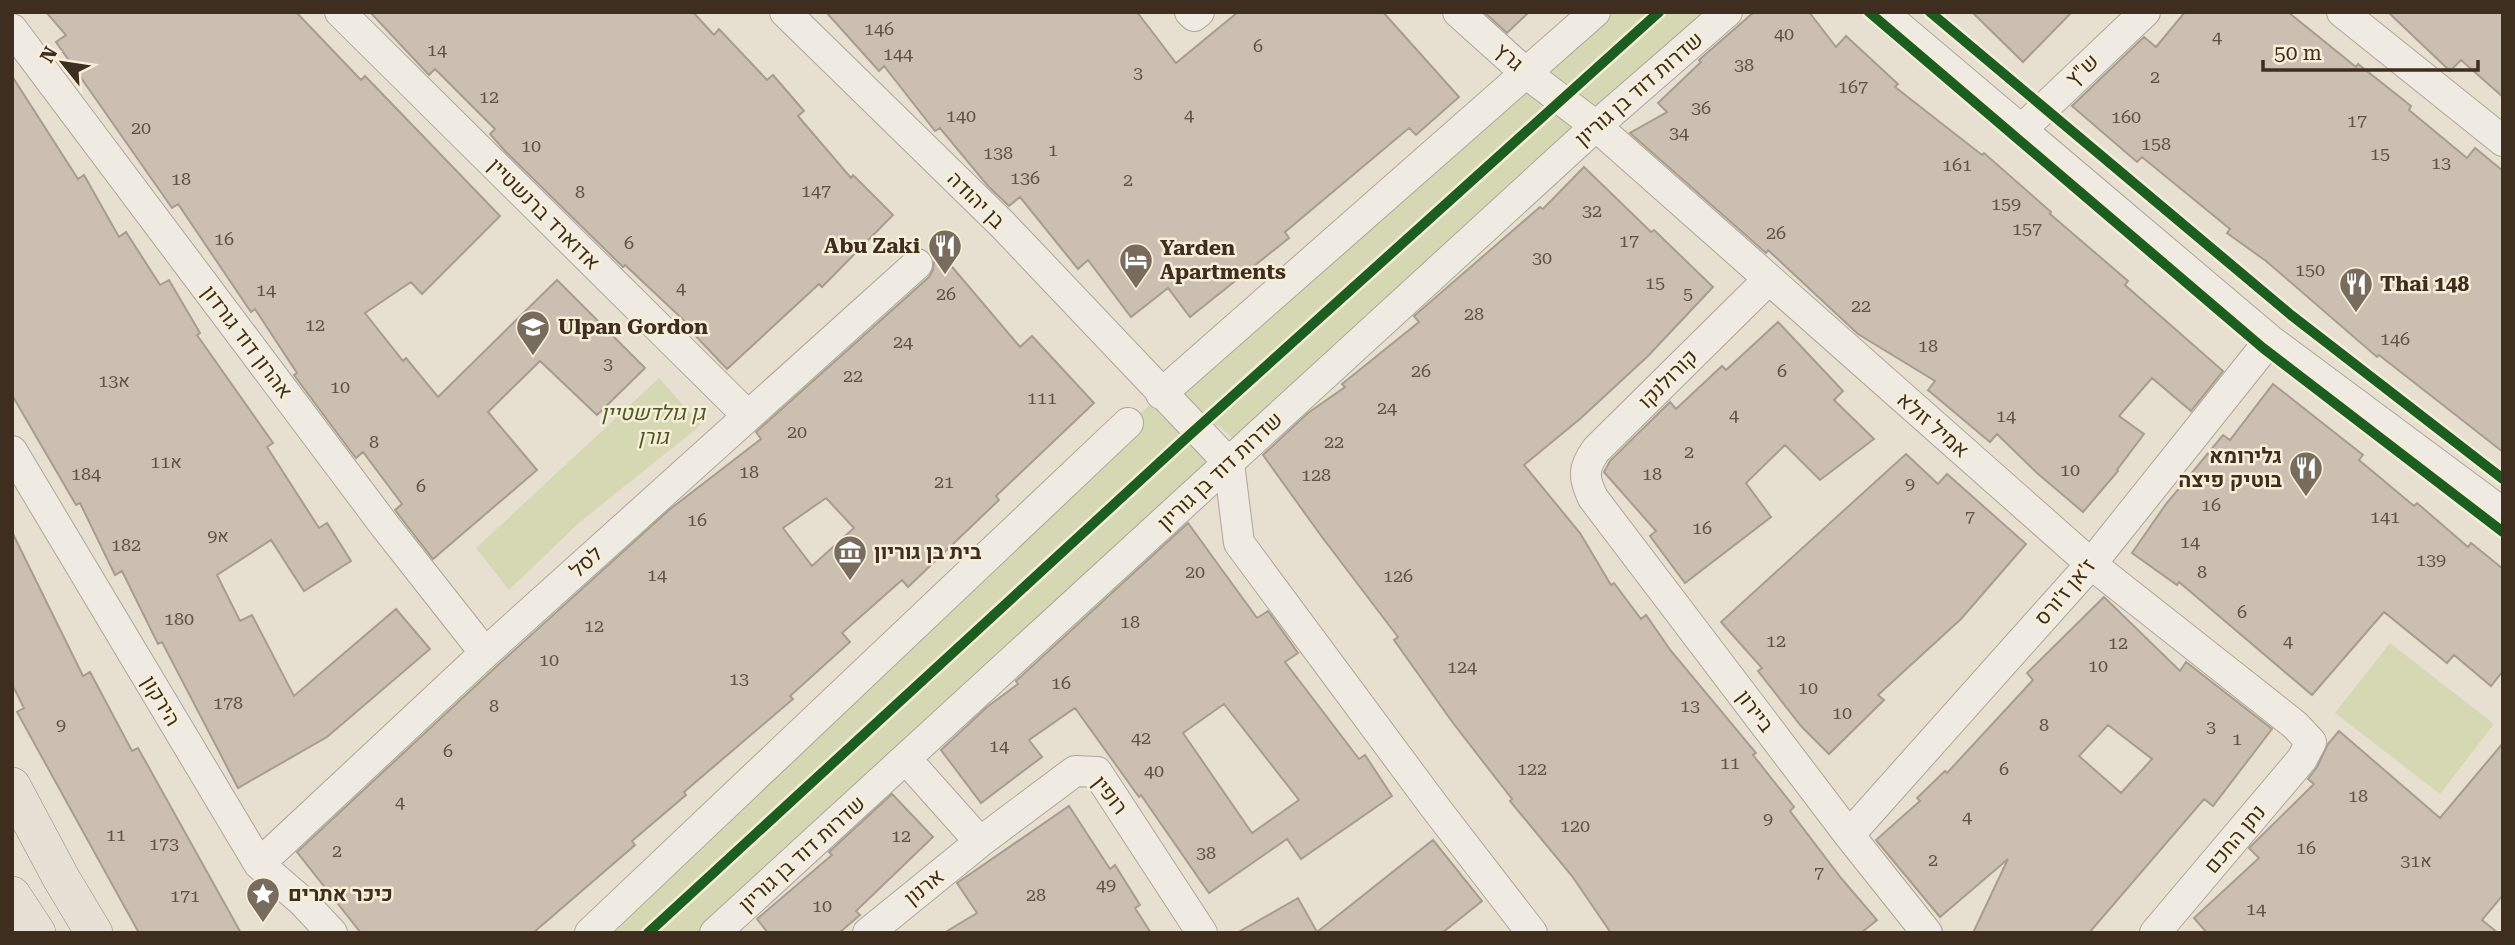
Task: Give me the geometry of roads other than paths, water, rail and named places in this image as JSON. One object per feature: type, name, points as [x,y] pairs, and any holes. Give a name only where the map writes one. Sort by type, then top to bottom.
[{"type":"main road","points":[[12,786],[94,933]]},
{"type":"main road","points":[[12,895],[37,933]]},
{"type":"street","name":"אדוארד ברנשטיין","points":[[340,12],[748,416]]},
{"type":"street","name":"בן יהודה","points":[[785,12],[1003,225],[1229,463]]},
{"type":"street","name":"גרץ","points":[[1458,12],[1527,74],[1561,100]]},
{"type":"street","points":[[1161,394],[1595,12]]},
{"type":"street","name":"שדרות דוד בן גוריון","points":[[715,933],[1595,125],[1727,12]]},
{"type":"street","points":[[1882,12],[2270,340],[2503,513]]},
{"type":"street","name":"ש\"ץ","points":[[2021,130],[2145,12]]},
{"type":"street","points":[[2342,12],[2503,141]]},
{"type":"street","name":"אהרון דוד גורדון","points":[[12,29],[385,526],[485,653]]},
{"type":"street","name":"אמיל זולא","points":[[1561,100],[1595,125],[2091,564],[2295,725],[2311,742]]},
{"type":"street","name":"לסל","points":[[259,864],[485,653],[917,264]]},
{"type":"street","name":"קורולנקו","points":[[1587,486],[1586,464],[1596,450],[1768,280]]},
{"type":"street","name":"ז'אן ז'ורס","points":[[1849,835],[2091,564],[2270,340]]},
{"type":"street","points":[[590,933],[1128,423]]},
{"type":"street","name":"הירקון","points":[[12,451],[259,864],[303,902],[332,933]]},
{"type":"street","points":[[1229,463],[1239,543],[1526,931]]},
{"type":"street","name":"ביירון","points":[[1587,486],[1592,498],[1927,933]]},
{"type":"street","name":"נתן החכם","points":[[2155,933],[2302,759],[2311,742]]},
{"type":"street","points":[[906,759],[980,842]]},
{"type":"street","name":"רופין","points":[[980,842],[1075,771],[1097,772],[1202,933]]},
{"type":"street","name":"ארנון","points":[[868,933],[980,842]]},
{"type":"place","name":"Abu Zaki","points":[[945,276]]},
{"type":"place","name":"Yarden Apartments","points":[[1136,290]]},
{"type":"place","name":"Thai 148","points":[[2356,314]]},
{"type":"place","name":"Ulpan Gordon","points":[[533,357]]},
{"type":"place","name":"גלירומא בוטיק פיצה","points":[[2306,498]]},
{"type":"place","name":"בית בן גוריון","points":[[850,582]]},
{"type":"place","name":"כיכר אתרים","points":[[263,924]]},
{"type":"park label","name":"גן גולדשטיין גורן","points":[[653,425]]}]
